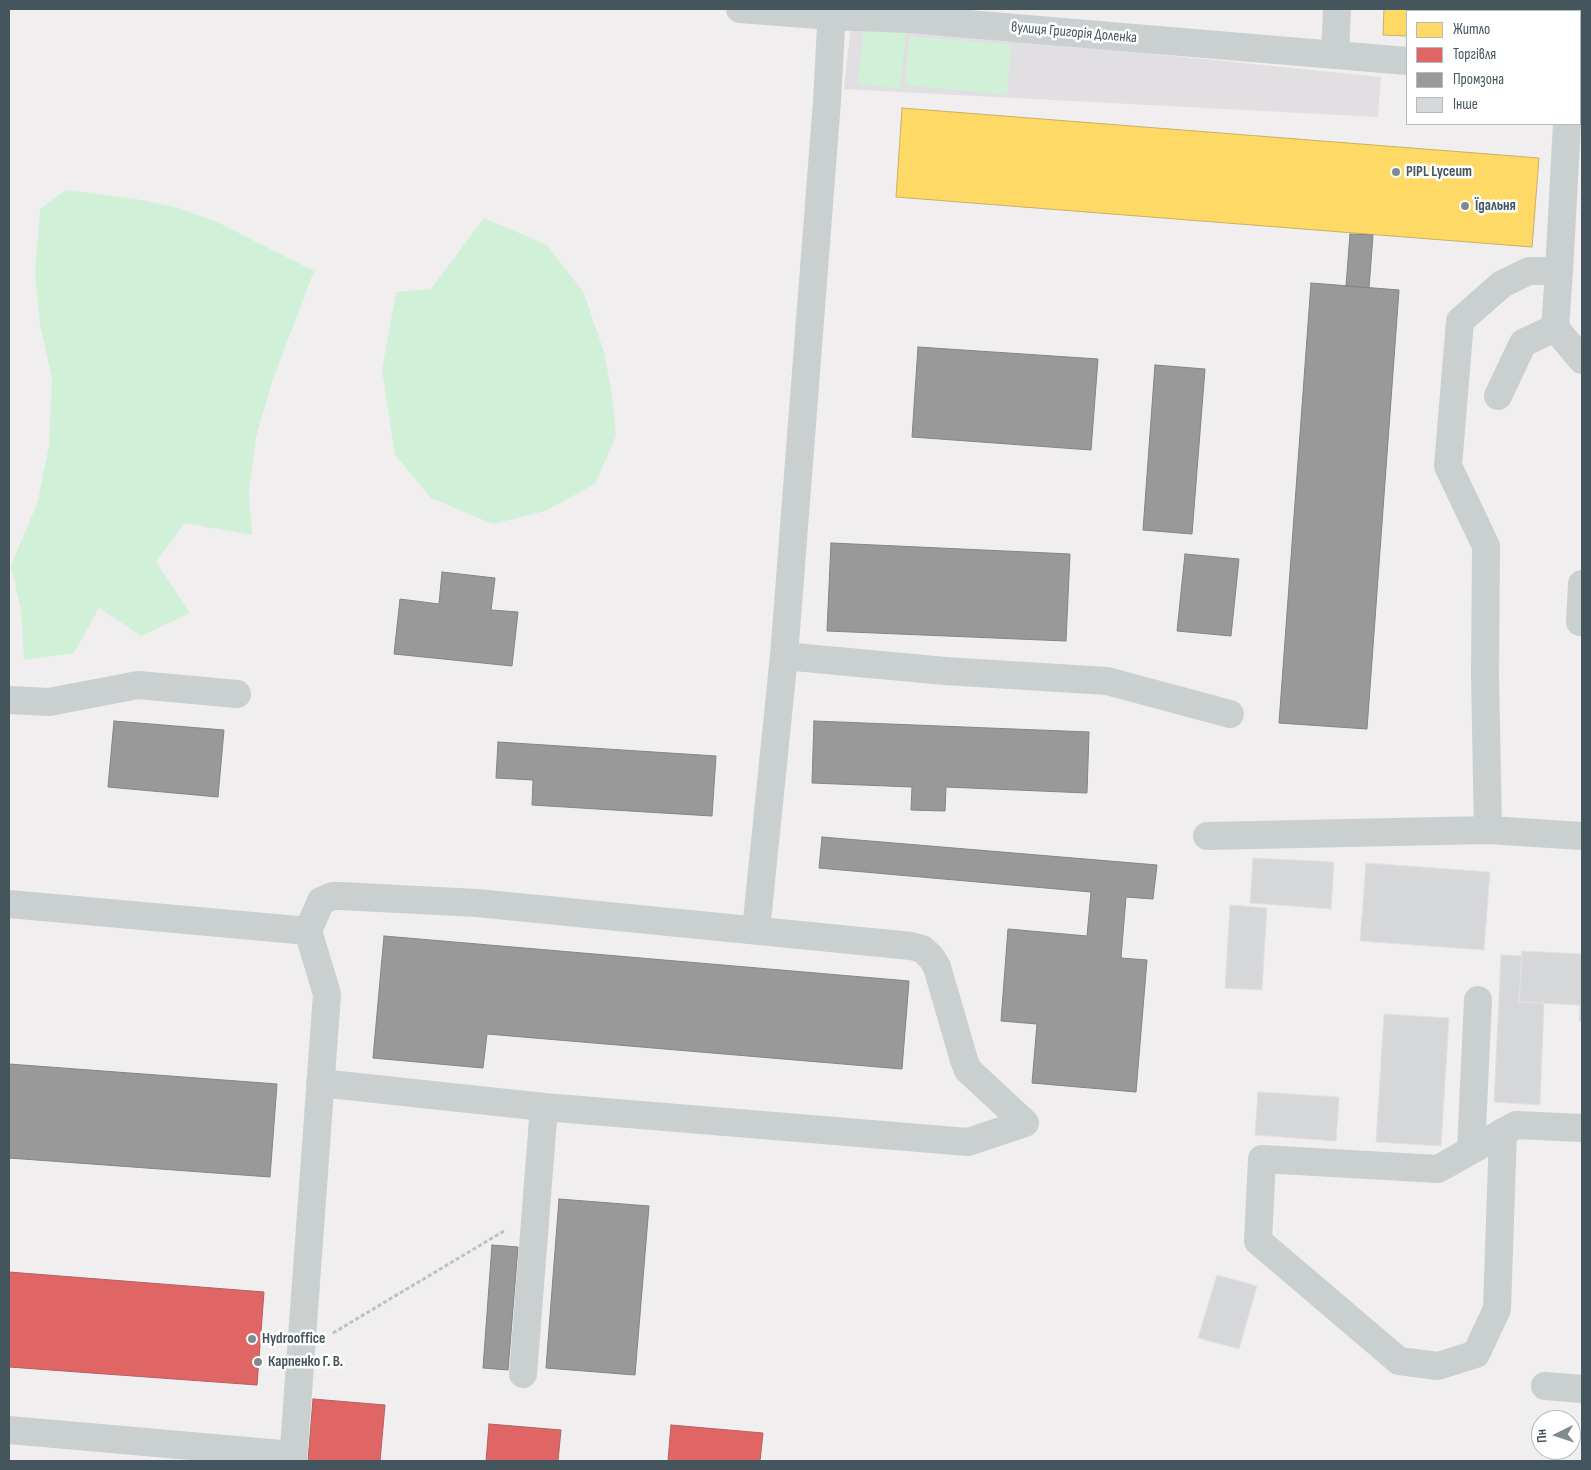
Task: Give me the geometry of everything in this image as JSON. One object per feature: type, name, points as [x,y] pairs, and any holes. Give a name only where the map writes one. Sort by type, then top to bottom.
[{"type":"street","name":"вулиця Григорія Доленка","points":[[740,9],[909,14],[1406,61]]},
{"type":"street","points":[[1335,55],[1338,9]]},
{"type":"street","points":[[756,930],[784,656],[827,101],[831,12]]},
{"type":"street","points":[[1567,125],[1555,328],[1582,360]]},
{"type":"street","points":[[1488,830],[1485,676],[1486,546],[1448,466],[1460,321],[1502,284],[1529,271],[1559,271]]},
{"type":"street","points":[[1498,396],[1522,343],[1555,328]]},
{"type":"street","points":[[1580,622],[1582,584]]},
{"type":"street","points":[[784,656],[945,671],[1107,681],[1230,714]]},
{"type":"street","points":[[9,700],[49,702],[138,685],[237,694]]},
{"type":"street","points":[[1207,836],[1488,830],[1582,836]]},
{"type":"street","points":[[9,1430],[293,1458],[326,994],[308,931],[321,901],[333,896],[478,903],[911,946],[922,950],[931,957],[937,967],[968,1070],[1025,1123],[968,1142],[544,1107],[320,1083]]},
{"type":"street","points":[[9,904],[308,931]]},
{"type":"street","points":[[1471,1150],[1478,1000]]},
{"type":"street","points":[[523,1374],[544,1107]]},
{"type":"street","points":[[1503,1132],[1497,1310],[1476,1354],[1438,1366],[1398,1361],[1258,1241],[1262,1159],[1438,1169],[1471,1150],[1503,1132],[1516,1125],[1582,1128]]},
{"type":"street","points":[[1545,1386],[1582,1389]]},
{"type":"path","points":[[300,1352],[536,1212]]},
{"type":"shaded area","points":[[851,23],[1381,77],[1378,117],[844,89]]},
{"type":"green space","points":[[864,27],[906,32],[900,89],[858,84]]},
{"type":"green space","points":[[909,36],[1011,45],[1007,95],[905,85]]},
{"type":"green space","points":[[66,190],[136,199],[179,208],[219,223],[314,271],[273,379],[256,437],[249,492],[252,535],[185,523],[156,562],[190,613],[141,636],[99,608],[74,653],[24,660],[21,611],[11,565],[37,504],[49,446],[52,379],[40,324],[35,273],[40,209]]},
{"type":"green space","points":[[484,218],[547,245],[584,293],[604,352],[612,395],[616,436],[595,484],[545,511],[493,524],[431,498],[395,455],[382,370],[396,292],[431,289]]},
{"type":"building: Житло","points":[[1384,9],[1547,9],[1406,10],[1406,36],[1383,35]]},
{"type":"building: Житло","points":[[1582,9],[1582,41],[1581,10],[1547,10]]},
{"type":"building: Житло","points":[[902,108],[1539,158],[1532,247],[896,197]]},
{"type":"building: Торгівля","points":[[9,1272],[264,1292],[257,1385],[9,1367]]},
{"type":"building: Торгівля","points":[[313,1399],[385,1405],[380,1461],[308,1461]]},
{"type":"building: Торгівля","points":[[489,1424],[561,1430],[558,1461],[486,1461]]},
{"type":"building: Торгівля","points":[[671,1425],[763,1433],[760,1461],[668,1461]]},
{"type":"building: Промзона","points":[[1350,234],[1373,235],[1369,288],[1346,286]]},
{"type":"building: Промзона","points":[[1311,283],[1399,290],[1367,729],[1279,723]]},
{"type":"building: Промзона","points":[[918,347],[1098,359],[1091,450],[912,437]]},
{"type":"building: Промзона","points":[[1155,365],[1205,369],[1192,534],[1143,530]]},
{"type":"building: Промзона","points":[[831,543],[1070,554],[1066,641],[827,631]]},
{"type":"building: Промзона","points":[[1185,554],[1239,559],[1231,636],[1177,631]]},
{"type":"building: Промзона","points":[[442,572],[495,578],[491,610],[518,612],[512,666],[394,654],[400,599],[439,604]]},
{"type":"building: Промзона","points":[[114,721],[224,730],[218,797],[108,787]]},
{"type":"building: Промзона","points":[[814,721],[1089,732],[1087,793],[946,787],[945,811],[911,810],[912,787],[812,783]]},
{"type":"building: Промзона","points":[[498,742],[716,756],[712,816],[532,805],[533,780],[496,778]]},
{"type":"building: Промзона","points":[[822,837],[1157,865],[1153,899],[1126,897],[1121,958],[1147,960],[1136,1092],[1032,1083],[1037,1024],[1001,1021],[1008,929],[1087,936],[1091,892],[819,868]]},
{"type":"building: Промзона","points":[[384,936],[909,981],[902,1069],[487,1034],[483,1068],[373,1058]]},
{"type":"building: Промзона","points":[[9,1064],[277,1084],[270,1177],[9,1158]]},
{"type":"building: Промзона","points":[[559,1199],[649,1206],[635,1375],[546,1368]]},
{"type":"building: Промзона","points":[[492,1245],[518,1247],[508,1370],[483,1368]]},
{"type":"building: Інше","points":[[1253,858],[1334,862],[1331,909],[1250,903]]},
{"type":"building: Інше","points":[[1366,863],[1490,872],[1484,950],[1360,941]]},
{"type":"building: Інше","points":[[1230,905],[1267,908],[1262,990],[1225,988]]},
{"type":"building: Інше","points":[[1522,951],[1582,954],[1582,1021],[1579,1021],[1580,1005],[1519,1002]]},
{"type":"building: Інше","points":[[1501,955],[1522,956],[1519,1002],[1544,1003],[1540,1105],[1494,1102]]},
{"type":"building: Інше","points":[[1384,1014],[1449,1018],[1441,1146],[1376,1142]]},
{"type":"building: Інше","points":[[1258,1092],[1339,1097],[1336,1141],[1255,1135]]},
{"type":"building: Інше","points":[[1217,1275],[1257,1286],[1239,1349],[1198,1338]]},
{"type":"place","name":"PIPL Lyceum","points":[[1396,172]]},
{"type":"place","name":"Їдальня","points":[[1465,206]]},
{"type":"place","name":"Hydrooffice","points":[[252,1339]]},
{"type":"place","name":"Карпенко Г. В.","points":[[258,1362]]}]
